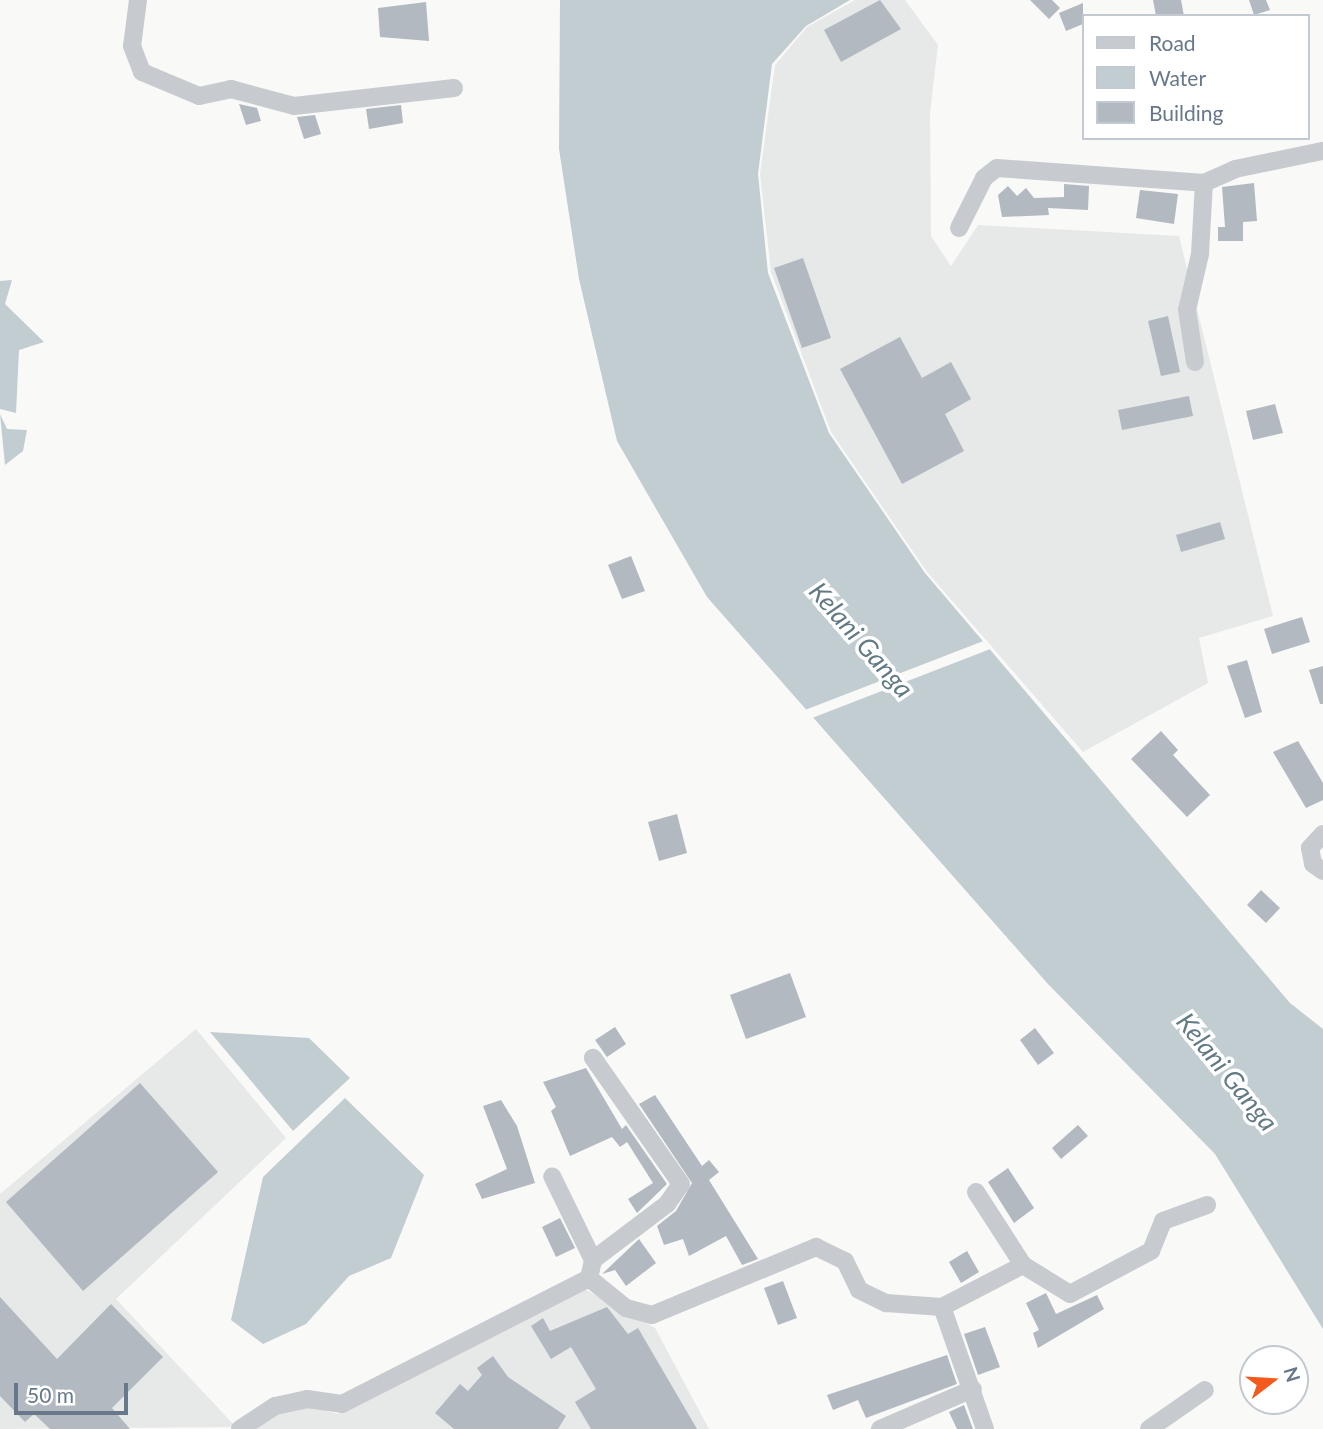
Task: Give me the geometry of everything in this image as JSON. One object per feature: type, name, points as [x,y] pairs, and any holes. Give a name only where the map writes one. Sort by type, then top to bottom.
[{"type":"street","points":[[138,0],[132,46],[142,72],[199,96],[231,89],[294,106],[454,88]]},
{"type":"street","points":[[1294,140],[1298,157]]},
{"type":"street","points":[[959,228],[984,178],[997,168],[1204,183],[1235,169],[1323,151]]},
{"type":"street","points":[[1195,362],[1187,310],[1200,254],[1204,183]]},
{"type":"street","points":[[1323,834],[1310,848],[1313,864],[1323,871]]},
{"type":"street","points":[[593,1058],[681,1184],[653,1216],[593,1260]]},
{"type":"street","points":[[552,1176],[593,1260],[589,1278]]},
{"type":"street","points":[[976,1192],[1023,1265],[1070,1294],[1151,1251],[1163,1221],[1207,1205]]},
{"type":"street","points":[[589,1278],[626,1308],[652,1315],[816,1247],[845,1261],[859,1290],[886,1303],[942,1307],[1023,1265]]},
{"type":"street","points":[[240,1429],[275,1406],[307,1399],[342,1404],[589,1278]]},
{"type":"street","points":[[942,1307],[985,1429]]},
{"type":"street","points":[[880,1429],[973,1390]]},
{"type":"street","points":[[1149,1429],[1205,1390]]},
{"type":"shaded area","points":[[855,0],[905,0],[938,45],[930,113],[931,236],[951,266],[978,225],[1179,236],[1273,616],[1199,638],[1208,683],[1083,752],[927,572],[831,432],[771,272],[760,174],[775,65],[807,27]]},
{"type":"shaded area","points":[[196,1029],[286,1138],[116,1299],[236,1427],[0,1429],[0,1194]]},
{"type":"shaded area","points":[[581,1287],[655,1328],[709,1429],[245,1429],[276,1412],[307,1406],[338,1414]]},
{"type":"water","name":"Kelani Ganga","points":[[560,0],[850,0],[806,26],[772,64],[758,174],[768,273],[829,433],[925,573],[1290,1003],[1323,1029],[1323,1329],[1215,1154],[1048,984],[707,597],[617,441],[579,279],[559,149]]},
{"type":"water","points":[[12,280],[5,304],[44,342],[19,350],[16,413],[0,409],[0,281]]},
{"type":"water","points":[[0,414],[7,429],[27,430],[23,451],[5,465]]},
{"type":"water","points":[[210,1032],[309,1038],[350,1078],[293,1131]]},
{"type":"water","points":[[345,1098],[424,1175],[391,1258],[349,1276],[306,1324],[263,1344],[231,1320],[263,1177]]},
{"type":"pier","points":[[986,640],[993,648],[812,718],[805,710]]},
{"type":"building","points":[[880,0],[901,29],[841,62],[824,30]]},
{"type":"building","points":[[1030,0],[1052,0],[1060,8],[1049,19]]},
{"type":"building","points":[[1153,0],[1181,0],[1184,14],[1156,14]]},
{"type":"building","points":[[1249,0],[1266,0],[1270,10],[1254,14]]},
{"type":"building","points":[[426,2],[429,41],[380,37],[378,8]]},
{"type":"building","points":[[1083,3],[1082,24],[1066,31],[1059,13]]},
{"type":"building","points":[[239,104],[257,108],[261,121],[246,125]]},
{"type":"building","points":[[401,105],[403,123],[369,129],[366,109]]},
{"type":"building","points":[[315,115],[321,134],[304,139],[297,117]]},
{"type":"building","points":[[1254,183],[1257,221],[1243,222],[1243,241],[1218,241],[1218,227],[1225,227],[1222,187]]},
{"type":"building","points":[[1064,184],[1089,186],[1088,210],[1048,208],[1049,215],[1002,217],[998,195],[1008,186],[1017,196],[1026,188],[1034,198],[1064,197]]},
{"type":"building","points":[[1140,190],[1178,194],[1174,224],[1136,218]]},
{"type":"building","points":[[803,258],[831,338],[802,348],[774,268]]},
{"type":"building","points":[[1168,316],[1180,372],[1161,376],[1148,321]]},
{"type":"building","points":[[900,337],[922,378],[951,362],[971,399],[945,414],[964,451],[902,484],[840,369]]},
{"type":"building","points":[[1189,396],[1193,416],[1122,430],[1118,410]]},
{"type":"building","points":[[1275,404],[1283,433],[1253,440],[1246,411]]},
{"type":"building","points":[[1220,522],[1225,539],[1181,552],[1176,535]]},
{"type":"building","points":[[631,556],[645,591],[622,599],[608,565]]},
{"type":"building","points":[[1302,617],[1310,642],[1272,654],[1264,629]]},
{"type":"building","points":[[1247,660],[1262,712],[1245,718],[1227,666]]},
{"type":"building","points":[[1323,666],[1323,704],[1320,704],[1309,670]]},
{"type":"building","points":[[1161,731],[1178,750],[1173,755],[1210,795],[1187,817],[1131,759]]},
{"type":"building","points":[[1298,741],[1323,783],[1323,800],[1306,808],[1273,752]]},
{"type":"building","points":[[677,814],[687,853],[659,861],[648,822]]},
{"type":"building","points":[[1261,890],[1280,908],[1266,923],[1247,905]]},
{"type":"building","points":[[790,973],[806,1017],[746,1039],[730,995]]},
{"type":"building","points":[[615,1027],[626,1044],[607,1057],[595,1040]]},
{"type":"building","points":[[1035,1028],[1054,1053],[1038,1065],[1020,1040]]},
{"type":"building","points":[[586,1068],[622,1129],[626,1125],[667,1184],[637,1213],[628,1199],[653,1183],[627,1142],[620,1147],[612,1137],[570,1156],[551,1111],[556,1107],[543,1082]]},
{"type":"building","points":[[140,1083],[218,1172],[83,1291],[6,1202]]},
{"type":"building","points":[[655,1095],[702,1166],[709,1160],[719,1172],[709,1180],[758,1259],[742,1265],[726,1236],[689,1256],[683,1239],[664,1245],[657,1226],[676,1211],[692,1183],[639,1104]]},
{"type":"building","points":[[501,1100],[517,1126],[535,1183],[482,1199],[475,1184],[507,1169],[483,1106]]},
{"type":"building","points":[[1078,1125],[1088,1136],[1061,1159],[1052,1148]]},
{"type":"building","points":[[1008,1168],[1034,1208],[1014,1223],[988,1182]]},
{"type":"building","points":[[560,1218],[575,1248],[556,1257],[542,1227]]},
{"type":"building","points":[[639,1239],[656,1263],[626,1286],[615,1270],[602,1274]]},
{"type":"building","points":[[967,1251],[979,1272],[961,1283],[949,1262]]},
{"type":"building","points":[[783,1281],[797,1318],[778,1325],[764,1288]]},
{"type":"building","points":[[1046,1293],[1056,1314],[1097,1295],[1104,1309],[1038,1348],[1033,1333],[1039,1330],[1026,1303]]},
{"type":"building","points":[[0,1297],[57,1359],[111,1304],[163,1357],[112,1408],[130,1429],[50,1429],[34,1414],[25,1422],[0,1396]]},
{"type":"building","points":[[607,1307],[628,1334],[638,1328],[697,1429],[591,1429],[575,1402],[596,1389],[571,1347],[551,1359],[531,1326],[543,1318],[550,1331]]},
{"type":"building","points":[[985,1327],[1000,1367],[978,1375],[964,1334]]},
{"type":"building","points":[[947,1355],[957,1384],[866,1418],[858,1400],[833,1410],[827,1395]]},
{"type":"building","points":[[493,1356],[508,1377],[566,1416],[558,1429],[454,1429],[435,1413],[460,1384],[468,1391],[482,1375],[477,1368]]},
{"type":"building","points":[[964,1405],[973,1429],[957,1429],[949,1412]]}]
